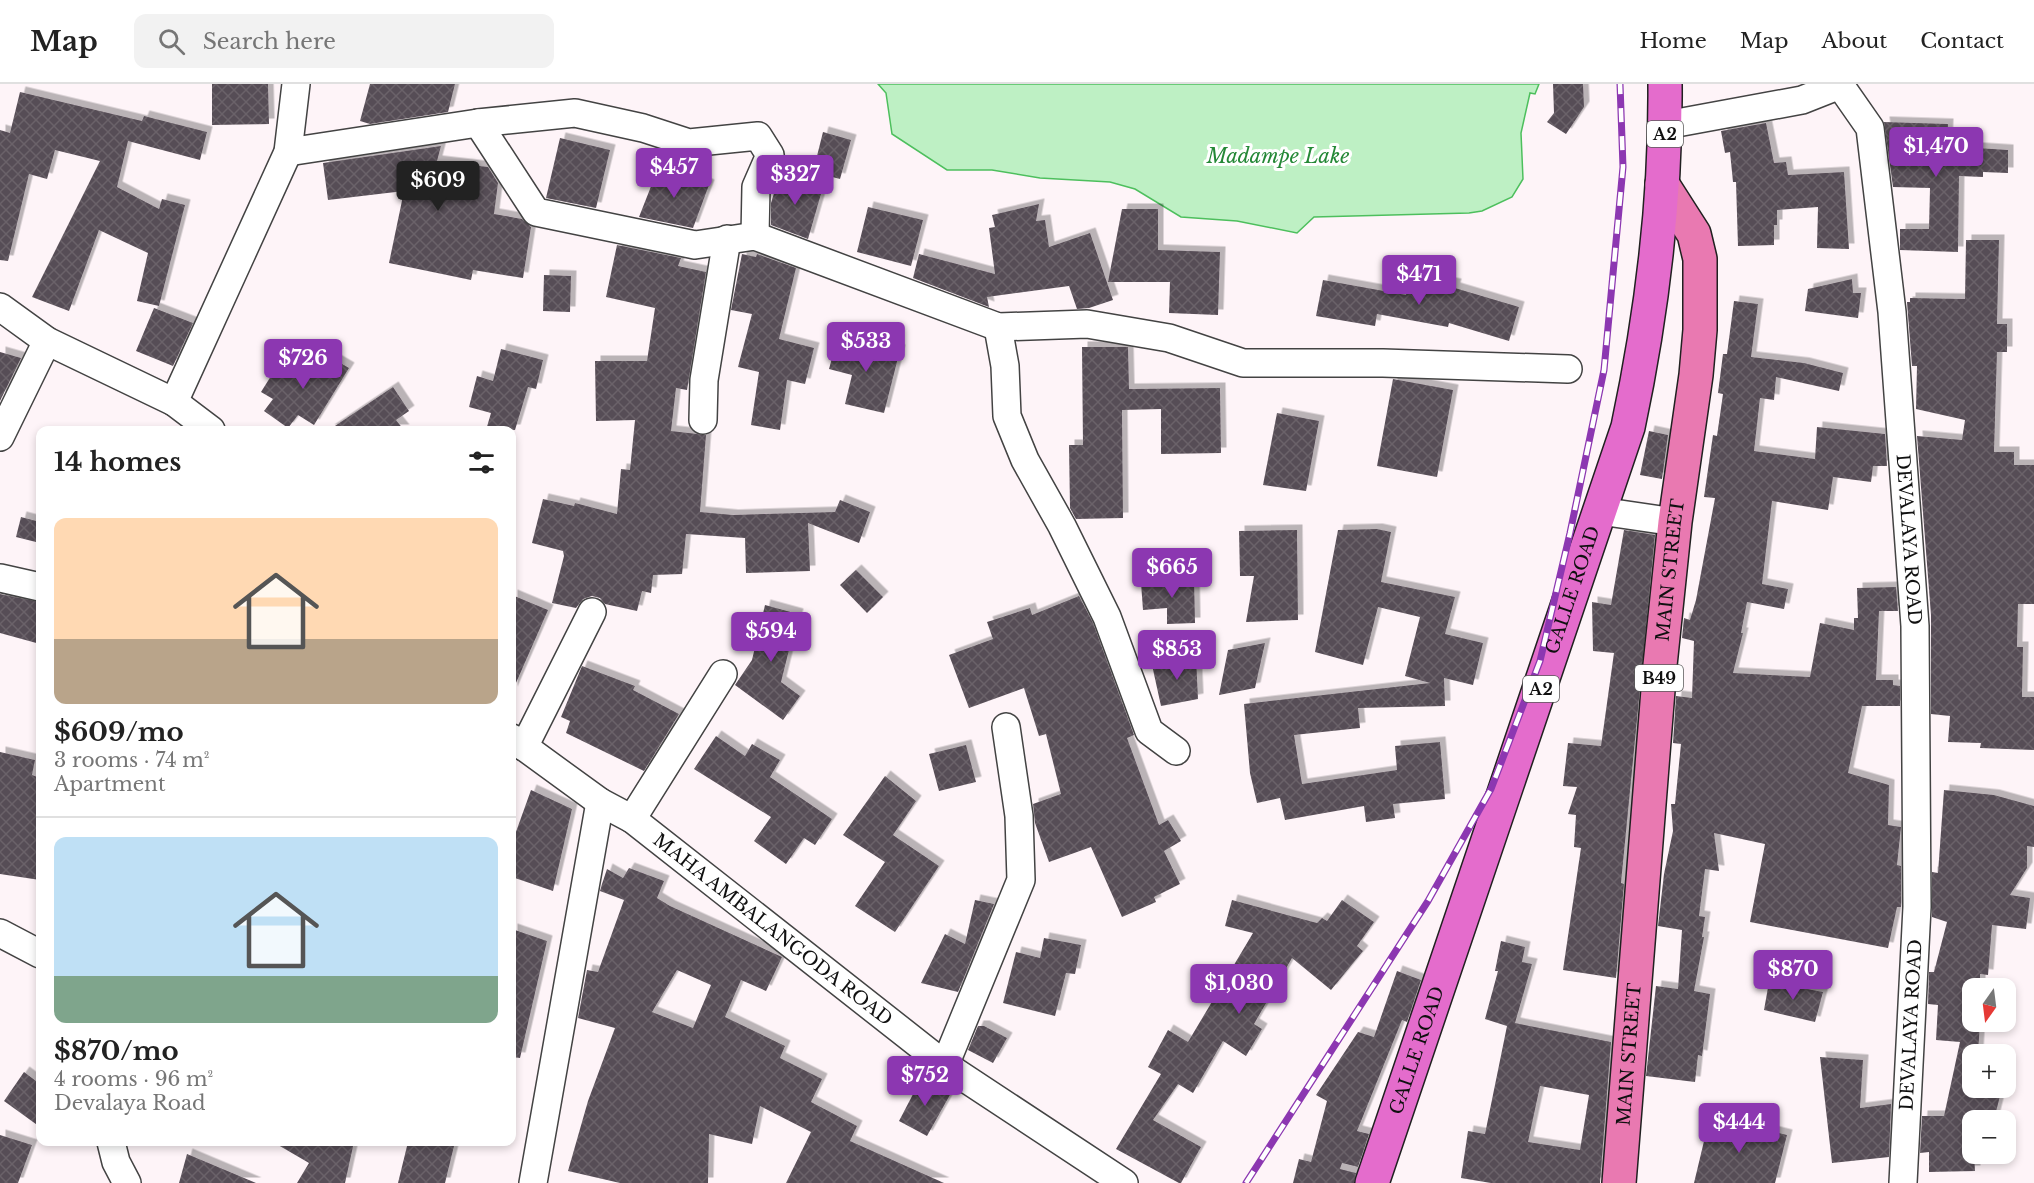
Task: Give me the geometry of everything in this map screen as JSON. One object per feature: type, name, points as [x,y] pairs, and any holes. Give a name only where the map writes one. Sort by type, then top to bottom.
[{"type":"highway","name":"GALLE ROAD","points":[[1372,1183],[1628,427],[1656,261],[1666,125],[1665,84]]},
{"type":"main road","name":"MAIN STREET","points":[[1619,1183],[1660,665],[1674,522],[1696,375],[1700,330],[1700,259],[1694,234],[1662,184]]},
{"type":"street","points":[[174,402],[288,152],[296,84]]},
{"type":"street","name":"DEVALAYA ROAD","points":[[1666,125],[1802,100],[1840,85],[1870,128],[1892,312],[1915,626],[1917,907],[1903,1183]]},
{"type":"street","points":[[288,152],[478,123],[575,113],[643,129],[689,143],[758,136],[770,155],[756,187],[755,236]]},
{"type":"street","points":[[478,123],[536,212],[695,245],[755,236],[998,327],[1087,324],[1169,338],[1243,363],[1383,363],[1568,369]]},
{"type":"street","points":[[703,420],[704,380],[727,239]]},
{"type":"street","points":[[0,307],[48,341],[174,402],[207,426]]},
{"type":"street","points":[[998,327],[1005,366],[1007,416],[1025,460],[1062,526],[1107,618],[1138,709],[1149,730],[1176,751]]},
{"type":"street","points":[[0,437],[48,341]]},
{"type":"street","points":[[1600,511],[1674,522]]},
{"type":"street","points":[[0,578],[36,587]]},
{"type":"street","points":[[518,743],[592,612]]},
{"type":"street","points":[[632,819],[723,674]]},
{"type":"street","points":[[945,1065],[1021,880],[1019,816],[1006,727]]},
{"type":"street","name":"MAHA AMBALANGODA ROAD","points":[[518,743],[600,802],[632,819],[945,1065],[1124,1183]]},
{"type":"street","points":[[533,1183],[600,802]]},
{"type":"street","points":[[0,933],[36,952]]},
{"type":"street","points":[[112,1146],[116,1161],[127,1183]]},
{"type":"water","name":"Madampe Lake","points":[[878,84],[1539,84],[1535,94],[1530,93],[1521,133],[1523,179],[1512,197],[1482,211],[1469,213],[1314,217],[1297,233],[1237,221],[1181,217],[1135,189],[1110,182],[1040,178],[992,170],[947,170],[892,134],[886,93]]},
{"type":"building","points":[[212,84],[268,84],[269,124],[212,125]]},
{"type":"building","points":[[370,84],[455,84],[448,112],[370,124],[360,121]]},
{"type":"building","points":[[1553,84],[1583,84],[1584,107],[1566,134],[1547,122],[1554,113]]},
{"type":"building","points":[[20,92],[142,121],[144,116],[207,132],[200,160],[128,141],[117,187],[159,209],[162,199],[185,205],[159,306],[137,301],[148,253],[99,230],[69,311],[32,297],[100,161],[55,150],[47,179],[29,174],[8,261],[0,260],[0,130],[10,133]]},
{"type":"building","points":[[1884,122],[1948,124],[1947,146],[2008,150],[2008,173],[1983,172],[1983,177],[1959,176],[1958,252],[1900,250],[1900,229],[1929,229],[1930,188],[1893,187]]},
{"type":"building","points":[[1766,123],[1774,163],[1786,162],[1788,175],[1844,172],[1849,249],[1817,248],[1818,207],[1777,210],[1774,245],[1738,246],[1736,182],[1733,182],[1730,152],[1725,153],[1721,131]]},
{"type":"building","points":[[823,132],[851,140],[840,179],[813,172]]},
{"type":"building","points":[[560,138],[610,150],[596,208],[546,198]]},
{"type":"building","points":[[441,146],[437,161],[488,167],[498,183],[494,214],[522,219],[531,227],[523,278],[473,270],[471,280],[389,263],[404,191],[328,200],[323,163]]},
{"type":"building","points":[[659,166],[709,185],[693,228],[639,217]]},
{"type":"building","points":[[780,174],[823,187],[808,239],[771,225],[771,203]]},
{"type":"building","points":[[1039,204],[1036,221],[1045,220],[1049,247],[1090,233],[1113,300],[1089,308],[1077,309],[1069,286],[987,297],[989,307],[913,278],[919,254],[995,274],[989,228],[995,227],[992,215]]},
{"type":"building","points":[[868,207],[923,220],[911,266],[857,252]]},
{"type":"building","points":[[1122,209],[1158,209],[1158,250],[1220,252],[1218,315],[1169,313],[1170,282],[1108,282]]},
{"type":"building","points":[[1966,240],[1999,240],[1997,324],[2007,324],[2007,352],[1997,352],[1994,452],[2014,452],[2014,465],[2034,465],[2034,604],[2018,604],[2017,647],[2023,647],[2022,697],[2034,697],[2034,750],[1980,748],[1981,743],[1948,742],[1950,716],[1931,714],[1931,615],[1917,436],[1962,440],[1965,420],[1916,409],[1917,366],[1912,366],[1907,302],[1910,302],[1910,298],[1965,299]]},
{"type":"building","points":[[617,245],[681,258],[678,266],[706,272],[687,390],[676,388],[671,431],[706,435],[700,512],[733,515],[835,512],[840,500],[870,512],[859,543],[808,523],[810,571],[746,573],[745,538],[686,534],[682,574],[653,575],[651,593],[642,591],[637,611],[605,604],[600,598],[592,596],[583,599],[576,608],[552,603],[564,556],[563,551],[532,543],[543,499],[574,506],[575,503],[617,514],[621,469],[630,470],[635,420],[596,421],[595,361],[647,361],[655,308],[606,297]]},
{"type":"building","points":[[742,254],[756,257],[757,254],[796,268],[779,339],[814,348],[805,384],[787,380],[780,430],[751,425],[759,372],[738,367],[752,314],[731,310]]},
{"type":"building","points":[[544,275],[571,276],[570,312],[543,311]]},
{"type":"building","points":[[1410,276],[1456,284],[1455,288],[1519,307],[1509,341],[1449,323],[1448,327],[1377,314],[1375,326],[1316,316],[1323,280],[1406,295]]},
{"type":"building","points":[[1852,279],[1853,293],[1861,293],[1858,318],[1805,311],[1808,289]]},
{"type":"building","points":[[1734,301],[1758,304],[1751,357],[1804,363],[1843,373],[1839,391],[1776,377],[1774,400],[1760,398],[1754,451],[1815,459],[1817,427],[1885,434],[1887,466],[1873,466],[1871,482],[1833,477],[1828,510],[1772,501],[1762,584],[1788,589],[1784,609],[1747,602],[1741,633],[1743,633],[1733,673],[1810,677],[1820,623],[1854,630],[1854,618],[1858,618],[1857,588],[1896,587],[1898,611],[1879,611],[1876,680],[1893,680],[1893,685],[1900,686],[1900,706],[1862,706],[1848,773],[1889,785],[1888,825],[1901,827],[1897,865],[1901,866],[1901,907],[1897,907],[1888,948],[1750,922],[1765,844],[1714,833],[1719,871],[1705,869],[1699,916],[1705,917],[1702,937],[1704,937],[1694,991],[1710,994],[1702,1056],[1698,1055],[1695,1082],[1646,1076],[1656,986],[1678,989],[1682,930],[1658,926],[1664,874],[1673,831],[1671,804],[1675,804],[1681,744],[1673,743],[1676,696],[1692,698],[1694,641],[1682,638],[1684,618],[1690,620],[1696,600],[1715,498],[1704,497],[1713,435],[1717,436],[1723,394],[1718,393],[1723,354],[1727,354]]},
{"type":"building","points":[[154,308],[193,323],[173,366],[136,351]]},
{"type":"building","points":[[837,340],[860,345],[861,340],[900,350],[884,413],[845,404],[852,375],[829,369]]},
{"type":"building","points":[[1082,347],[1128,347],[1129,389],[1220,388],[1221,453],[1161,454],[1161,409],[1122,410],[1123,518],[1076,519],[1070,508],[1069,445],[1083,445]]},
{"type":"building","points":[[501,349],[543,360],[536,389],[528,387],[516,427],[487,426],[491,413],[469,407],[477,376],[493,381]]},
{"type":"building","points":[[320,351],[349,368],[314,425],[298,415],[290,426],[285,426],[264,411],[273,399],[261,392],[281,360],[304,375]]},
{"type":"building","points":[[0,352],[21,358],[0,401]]},
{"type":"building","points":[[1393,379],[1453,390],[1437,477],[1377,466]]},
{"type":"building","points":[[393,387],[409,411],[396,420],[401,426],[335,426]]},
{"type":"building","points":[[1277,413],[1319,421],[1306,491],[1263,485]]},
{"type":"building","points":[[1649,431],[1668,435],[1662,479],[1640,475]]},
{"type":"building","points":[[21,517],[36,521],[36,542],[16,537]]},
{"type":"building","points":[[1377,529],[1391,532],[1381,582],[1455,597],[1445,634],[1483,643],[1473,685],[1444,678],[1445,706],[1358,708],[1360,728],[1294,735],[1302,784],[1397,770],[1395,746],[1440,742],[1445,799],[1393,804],[1395,818],[1366,822],[1364,806],[1285,820],[1280,798],[1257,803],[1250,773],[1244,704],[1430,683],[1405,676],[1420,617],[1378,607],[1363,665],[1315,652],[1338,530]]},
{"type":"building","points":[[1297,530],[1298,620],[1246,622],[1254,576],[1240,576],[1239,531]]},
{"type":"building","points":[[1624,530],[1655,535],[1621,883],[1624,884],[1616,978],[1563,970],[1581,848],[1574,847],[1576,815],[1568,814],[1577,787],[1563,786],[1568,743],[1601,746],[1614,653],[1593,651],[1592,602],[1611,605]]},
{"type":"building","points":[[856,570],[883,597],[867,613],[840,585]]},
{"type":"building","points":[[1166,577],[1194,577],[1195,623],[1167,624],[1167,608],[1143,610],[1141,583],[1166,581]]},
{"type":"building","points":[[0,594],[36,601],[36,643],[0,633]]},
{"type":"building","points":[[1079,596],[1093,623],[1134,735],[1127,738],[1159,825],[1168,820],[1181,841],[1164,851],[1180,884],[1154,897],[1156,902],[1122,917],[1091,847],[1049,862],[1035,823],[1033,804],[1061,794],[1046,734],[1039,736],[1024,688],[969,708],[949,655],[993,639],[987,622],[1030,608],[1032,615]]},
{"type":"building","points":[[516,597],[548,610],[516,683]]},
{"type":"building","points":[[765,605],[798,614],[781,682],[800,696],[783,720],[735,685],[752,660]]},
{"type":"building","points":[[1265,643],[1255,688],[1219,695],[1228,650]]},
{"type":"building","points":[[1196,656],[1198,699],[1161,706],[1152,665]]},
{"type":"building","points":[[582,666],[635,686],[633,690],[679,714],[644,771],[566,733],[570,721],[561,717]]},
{"type":"building","points":[[716,736],[745,756],[752,744],[780,760],[770,777],[832,819],[815,845],[804,838],[786,864],[754,841],[771,817],[694,769]]},
{"type":"building","points":[[966,745],[976,782],[939,791],[929,754]]},
{"type":"building","points":[[0,752],[35,760],[32,775],[36,776],[36,879],[0,874]]},
{"type":"building","points":[[885,776],[916,801],[893,835],[939,866],[895,932],[855,906],[885,862],[843,835]]},
{"type":"building","points":[[531,790],[572,809],[553,891],[516,878],[516,832]]},
{"type":"building","points":[[1944,790],[1994,795],[2034,806],[2034,847],[2027,846],[2027,868],[2010,895],[2030,898],[2026,929],[1992,925],[1988,975],[1980,974],[1980,978],[1962,978],[1962,1032],[1979,1032],[1979,1044],[1962,1044],[1962,1098],[2000,1098],[1996,1110],[1962,1110],[1962,1164],[1975,1164],[1975,1171],[1929,1172],[1929,1152],[1920,1153],[1922,1116],[1944,1116],[1960,1042],[1936,1040],[1938,1005],[1928,1004],[1929,972],[1934,972],[1947,922],[1932,917],[1932,872],[1938,873]]},
{"type":"building","points":[[629,868],[664,881],[657,898],[782,957],[766,991],[741,980],[725,1017],[785,1046],[780,1058],[822,1079],[811,1102],[857,1126],[850,1141],[944,1183],[786,1183],[811,1132],[760,1106],[752,1144],[709,1134],[708,1183],[620,1183],[568,1171],[588,1101],[615,1028],[578,1018],[587,970],[598,972],[624,900],[600,891],[607,869],[623,878]],"holes":[[[677,970],[711,985],[693,1028],[652,1012]]]},
{"type":"building","points":[[975,900],[994,904],[958,992],[921,983],[945,934],[965,944]]},
{"type":"building","points":[[1232,900],[1317,923],[1322,918],[1327,921],[1342,900],[1374,922],[1357,946],[1363,951],[1331,990],[1292,958],[1254,1024],[1262,1029],[1246,1056],[1223,1041],[1193,1093],[1178,1084],[1153,1120],[1201,1147],[1179,1183],[1116,1149],[1161,1074],[1148,1067],[1168,1030],[1188,1042],[1253,933],[1225,926]]},
{"type":"building","points":[[516,930],[547,941],[520,1058],[516,1058]]},
{"type":"building","points":[[1044,938],[1081,945],[1075,974],[1066,973],[1055,1016],[1003,1003],[1016,952],[1040,958]]},
{"type":"building","points":[[1501,941],[1525,947],[1522,962],[1532,964],[1515,1023],[1611,1042],[1600,1183],[1491,1183],[1461,1178],[1468,1131],[1485,1134],[1507,1026],[1485,1019],[1498,971],[1495,971]],"holes":[[[1540,1086],[1589,1095],[1580,1150],[1528,1142]]]},
{"type":"building","points":[[1397,971],[1421,980],[1407,1022],[1402,1020],[1357,1131],[1369,1134],[1358,1167],[1342,1163],[1340,1169],[1356,1173],[1354,1183],[1293,1183],[1299,1159],[1311,1162],[1327,1101],[1316,1095],[1358,1032],[1374,1037]]},
{"type":"building","points":[[1769,982],[1823,992],[1815,1022],[1764,1010]]},
{"type":"building","points":[[978,1026],[984,1026],[1007,1038],[993,1063],[968,1050]]},
{"type":"building","points":[[1820,1057],[1863,1060],[1860,1108],[1891,1104],[1889,1157],[1832,1163]]},
{"type":"building","points":[[24,1072],[36,1081],[36,1124],[4,1101]]},
{"type":"building","points":[[922,1077],[951,1093],[927,1136],[899,1121]]},
{"type":"building","points":[[1710,1116],[1787,1135],[1775,1183],[1694,1183]]},
{"type":"building","points":[[0,1135],[32,1145],[18,1183],[0,1183]]},
{"type":"building","points":[[280,1146],[353,1146],[345,1183],[297,1183],[309,1163]]},
{"type":"building","points":[[407,1146],[454,1146],[445,1183],[398,1183]]},
{"type":"building","points":[[187,1154],[256,1183],[179,1183]]},
{"type":"railway","points":[[1246,1183],[1428,901],[1491,789],[1540,661],[1570,533],[1604,370],[1623,167],[1620,84]]}]
